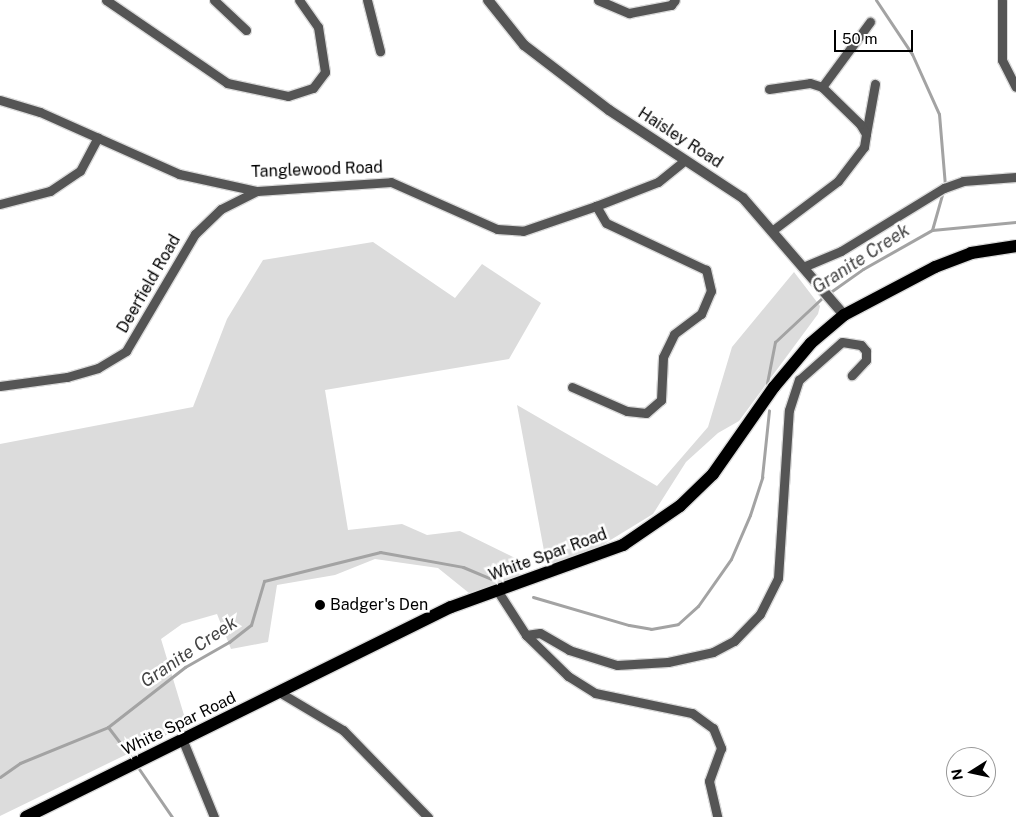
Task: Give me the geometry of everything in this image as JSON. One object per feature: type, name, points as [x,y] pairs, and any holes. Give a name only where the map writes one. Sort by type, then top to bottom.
[{"type":"main road","name":"White Spar Road","points":[[26,817],[451,607],[623,545],[680,506],[713,474],[811,343],[844,315],[935,267],[971,253],[1016,246]]},
{"type":"street","points":[[106,0],[227,84],[288,96],[313,88],[325,72],[318,27],[299,0]]},
{"type":"street","points":[[214,0],[246,30]]},
{"type":"street","points":[[367,0],[380,51]]},
{"type":"street","name":"Haisley Road","points":[[488,0],[524,45],[743,198],[773,230],[844,315]]},
{"type":"street","points":[[598,0],[629,13],[671,5],[675,0]]},
{"type":"street","points":[[1002,0],[1002,60],[1016,87]]},
{"type":"street","points":[[822,87],[870,22]]},
{"type":"street","points":[[769,88],[810,83],[822,87],[866,134]]},
{"type":"street","points":[[773,230],[857,162],[866,134],[875,84]]},
{"type":"street","name":"Tanglewood Road","points":[[0,100],[98,137],[179,174],[257,191],[391,182],[497,229],[523,231],[596,206],[658,182],[686,160]]},
{"type":"street","points":[[0,204],[50,191],[80,171],[98,137]]},
{"type":"street","points":[[803,267],[841,250],[944,188],[962,182],[1016,177]]},
{"type":"street","name":"Deerfield Road","points":[[0,386],[67,377],[98,368],[126,351],[195,234],[221,208],[257,191]]},
{"type":"street","points":[[572,387],[627,411],[646,413],[661,400],[663,357],[674,334],[701,314],[711,291],[706,270],[606,224],[596,206]]},
{"type":"street","points":[[526,635],[540,633],[569,650],[617,664],[668,662],[713,652],[734,641],[760,614],[778,578],[789,410],[799,380],[842,342],[852,341],[866,351],[866,360],[852,375]]},
{"type":"street","points":[[497,590],[526,635],[568,676],[595,693],[692,713],[713,728],[721,748],[709,781],[718,817]]},
{"type":"street","points":[[279,692],[343,730],[428,817]]},
{"type":"street","points":[[183,741],[214,817]]},
{"type":"shaded area","points":[[373,242],[455,298],[482,264],[541,303],[509,359],[325,390],[348,530],[402,524],[427,535],[460,531],[515,558],[520,576],[469,593],[438,568],[375,559],[335,575],[277,585],[268,642],[231,649],[217,614],[182,624],[161,639],[187,725],[0,816],[0,444],[193,407],[227,319],[263,260]]},
{"type":"shaded area","points":[[794,272],[820,306],[818,314],[739,421],[718,433],[686,462],[653,514],[604,544],[547,567],[517,405],[657,486],[708,427],[732,347]]},
{"type":"waterway","points":[[876,0],[912,54],[939,114],[945,185]]},
{"type":"waterway","points":[[932,230],[943,191]]},
{"type":"waterway","name":"Granite Creek","points":[[767,383],[775,342],[822,298],[863,269],[932,230],[1016,222]]},
{"type":"waterway","name":"Granite Creek","points":[[533,597],[629,625],[651,629],[678,624],[698,606],[731,559],[750,515],[762,477],[769,410]]},
{"type":"waterway","name":"Granite Creek","points":[[0,777],[20,763],[108,727],[185,667],[229,642],[251,625],[264,581],[380,552],[463,567],[491,579]]},
{"type":"waterway","points":[[108,727],[134,761]]},
{"type":"waterway","points":[[137,766],[172,817]]},
{"type":"place","name":"Badger's Den","points":[[320,605]]}]
